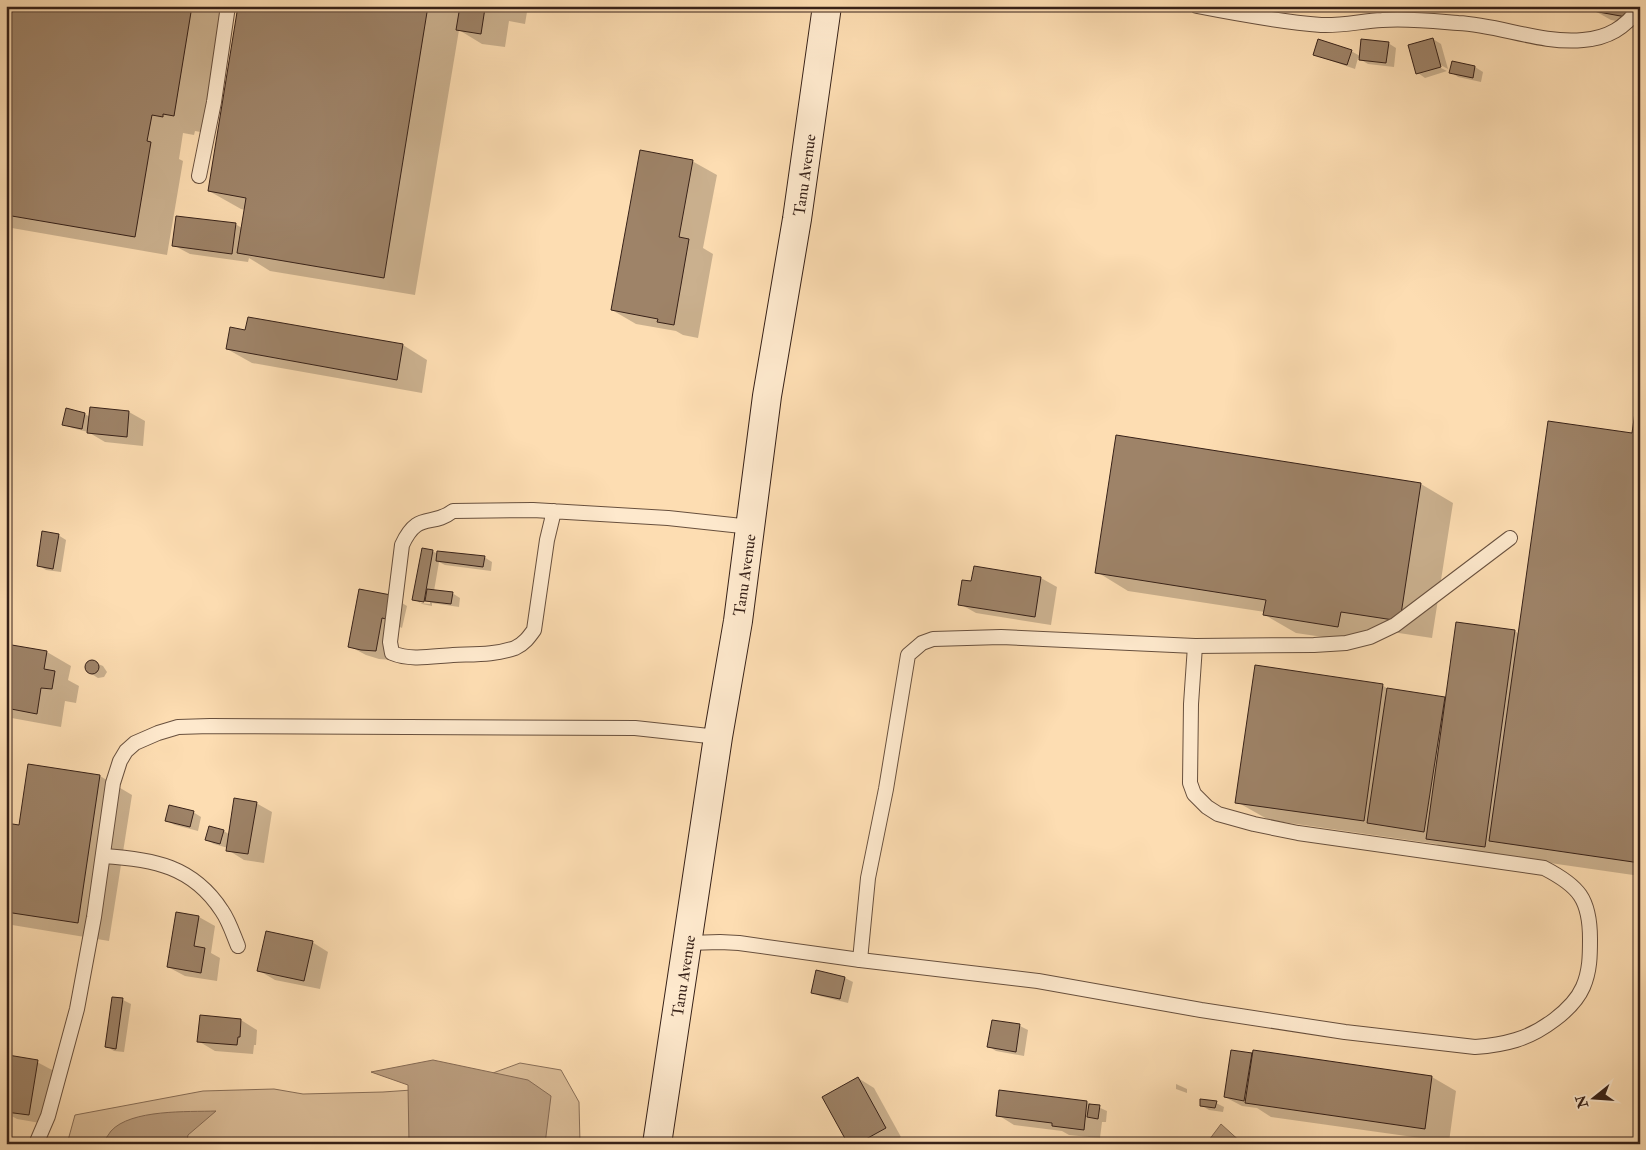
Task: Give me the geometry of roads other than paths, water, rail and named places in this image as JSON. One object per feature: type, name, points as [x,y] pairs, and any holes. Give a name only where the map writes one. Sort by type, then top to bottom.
[{"type":"street","name":"Tanu Avenue","points":[[657,1144],[718,737],[738,621],[767,396],[798,219],[828,6]]},
{"type":"lane","points":[[199,176],[214,102],[228,6]]},
{"type":"lane","points":[[1197,6],[1321,25],[1340,25],[1384,20],[1461,23],[1532,36],[1582,40],[1617,31],[1626,24],[1640,7]]},
{"type":"lane","points":[[554,512],[534,630],[526,640],[516,648],[491,654],[416,658],[399,656],[392,653],[390,642],[402,545],[407,534],[415,525],[446,516],[453,511],[533,510],[668,518],[751,527]]},
{"type":"lane","points":[[860,960],[868,878],[886,789],[908,655],[916,646],[933,639],[1001,637],[1195,646],[1346,643],[1370,637],[1395,625],[1510,538]]},
{"type":"lane","points":[[688,943],[739,943],[860,960],[1038,981],[1201,1010],[1345,1032],[1475,1047],[1494,1045],[1524,1037],[1539,1030],[1570,1006],[1579,996],[1590,963],[1590,918],[1585,902],[1565,878],[1544,868],[1298,833],[1254,824],[1218,814],[1194,794],[1190,783],[1195,646]]},
{"type":"lane","points":[[36,1144],[48,1116],[77,1009],[94,917],[113,783],[120,761],[126,751],[135,744],[158,732],[178,727],[626,727],[718,737]]},
{"type":"lane","points":[[103,856],[150,861],[173,868],[195,879],[207,890],[223,911],[238,946]]}]
